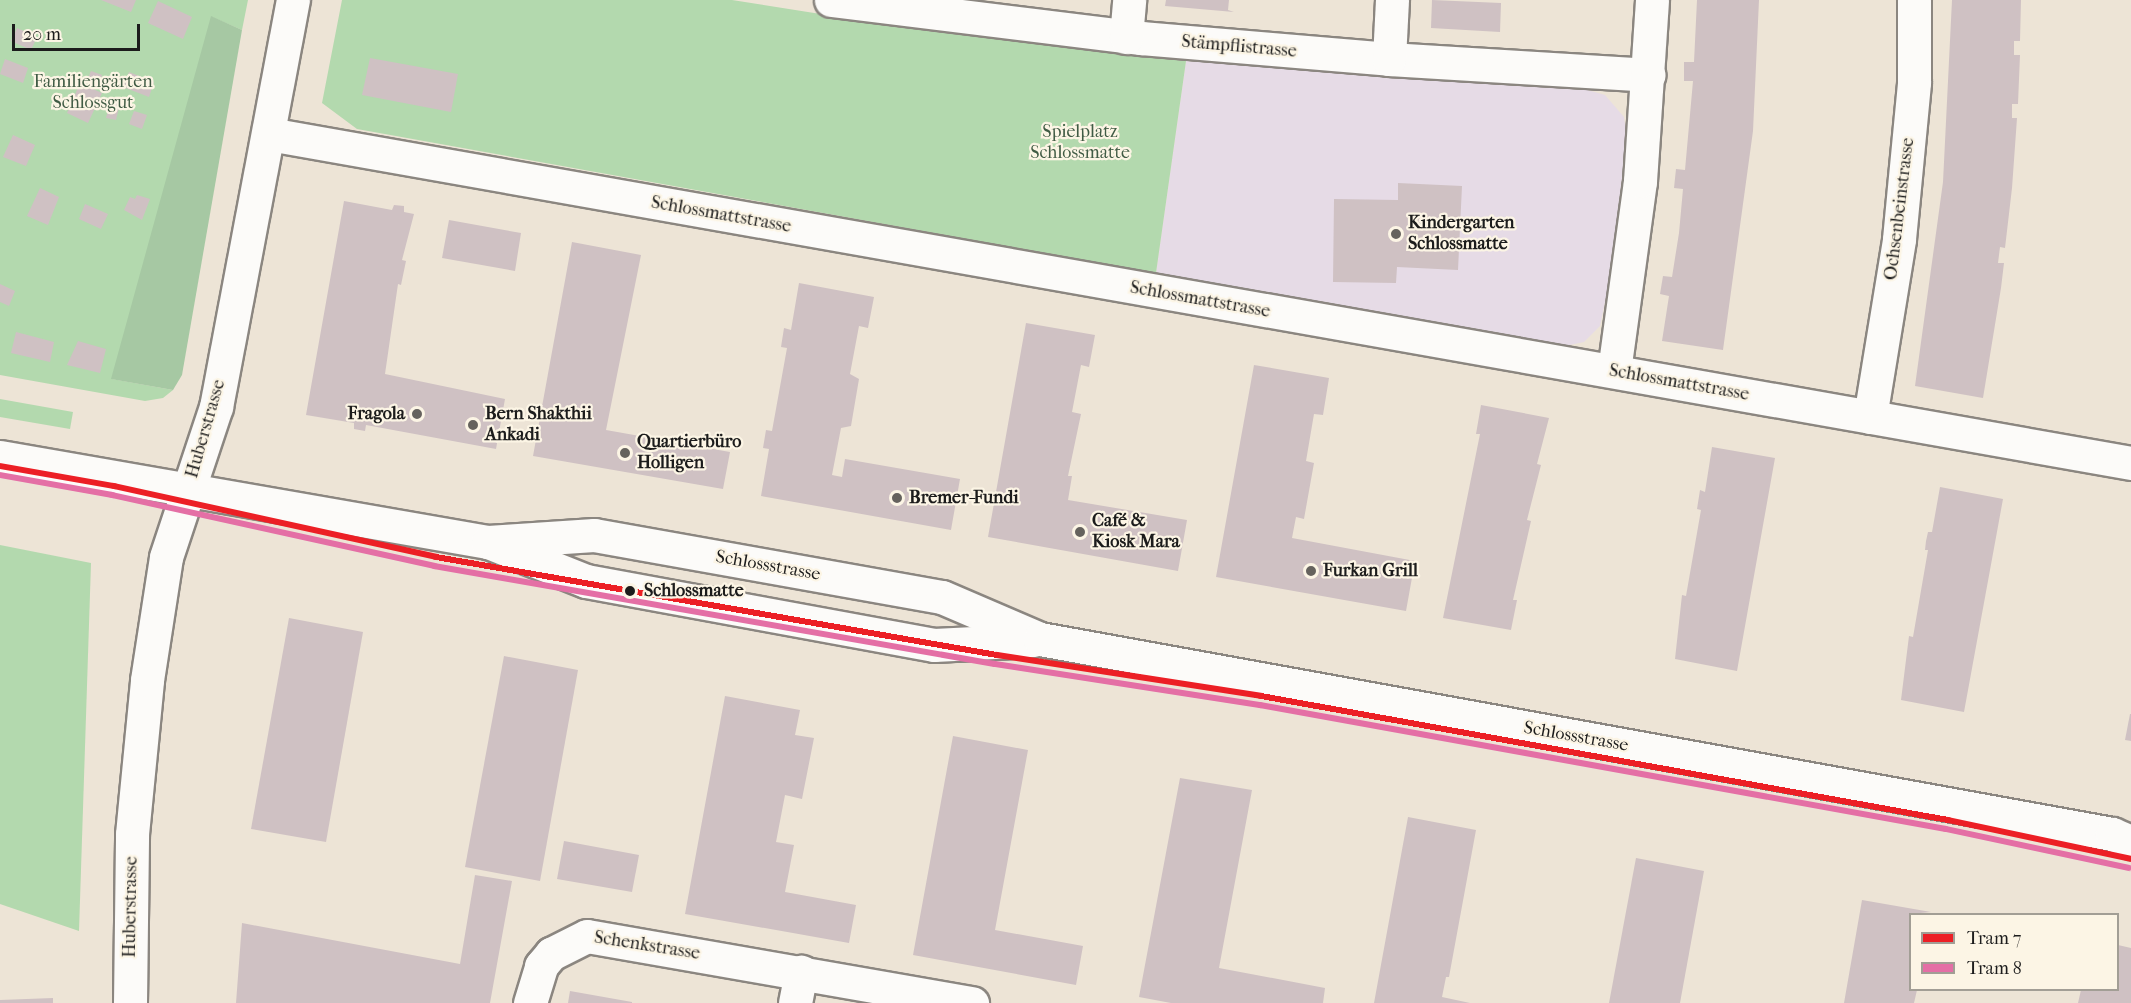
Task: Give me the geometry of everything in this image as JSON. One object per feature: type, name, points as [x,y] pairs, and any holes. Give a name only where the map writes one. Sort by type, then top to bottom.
[{"type":"street","name":"Huberstrasse","points":[[130,1003],[132,834],[147,680],[166,557],[216,407],[293,0]]},
{"type":"street","points":[[1126,37],[1129,0]]},
{"type":"street","points":[[1389,60],[1392,0]]},
{"type":"street","points":[[1614,371],[1629,279],[1649,75],[1652,0]]},
{"type":"street","name":"Ochsenbeinstrasse","points":[[1870,417],[1899,239],[1914,82],[1914,0]]},
{"type":"street","name":"Stämpflistrasse","points":[[848,1],[1126,37],[1389,60],[1649,75]]},
{"type":"street","name":"Schlossmattstrasse","points":[[269,134],[2131,463]]},
{"type":"street","name":"Schlossstrasse","points":[[0,457],[488,542],[586,581],[923,643],[1040,639],[2125,836]]},
{"type":"street","name":"Schlossstrasse","points":[[488,542],[594,535],[627,540],[942,597],[1040,639]]},
{"type":"street","name":"Schenkstrasse","points":[[530,1003],[538,974],[551,954],[586,936],[798,988],[972,1003]]},
{"type":"shaded area","points":[[1186,61],[1584,89],[1605,95],[1624,117],[1627,138],[1610,278],[1600,326],[1584,342],[1565,346],[1156,273]]},
{"type":"green space","name":"Familiengärten Schlossgut","points":[[0,0],[248,0],[242,30],[212,17],[112,379],[173,390],[163,398],[145,401],[0,375]]},
{"type":"green space","name":"Spielplatz Schlossmatte","points":[[342,0],[732,0],[928,31],[1186,61],[1156,273],[357,129],[322,103]]},
{"type":"green space","points":[[211,16],[242,30],[182,375],[173,390],[111,379]]},
{"type":"green space","points":[[0,399],[73,412],[70,429],[0,417]]},
{"type":"green space","points":[[0,545],[91,563],[79,931],[0,904]]},
{"type":"building","points":[[101,0],[136,0],[131,12]]},
{"type":"building","points":[[1166,0],[1229,0],[1228,10],[1234,12],[1165,6]]},
{"type":"building","points":[[1432,0],[1501,3],[1500,32],[1431,28]]},
{"type":"building","points":[[1697,0],[1759,0],[1753,131],[1723,350],[1662,341],[1669,296],[1660,294],[1663,276],[1672,277],[1679,233],[1683,189],[1674,188],[1676,169],[1685,170],[1693,81],[1684,81],[1684,62],[1694,62]]},
{"type":"building","points":[[1952,0],[2021,0],[2020,41],[2014,41],[2014,55],[2020,55],[2018,104],[2012,104],[2012,118],[2017,118],[2012,188],[2005,248],[2000,247],[1998,263],[2004,263],[1983,398],[1915,386],[1943,182]]},
{"type":"building","points":[[158,1],[192,17],[183,39],[148,23]]},
{"type":"building","points":[[17,28],[37,37],[31,50],[11,41]]},
{"type":"building","points":[[370,58],[458,74],[451,112],[362,95]]},
{"type":"building","points":[[5,59],[28,68],[23,83],[0,74]]},
{"type":"building","points":[[91,71],[102,75],[100,83],[88,78]]},
{"type":"building","points":[[129,72],[154,82],[149,97],[123,87]]},
{"type":"building","points":[[80,83],[102,93],[88,123],[67,113]]},
{"type":"building","points":[[111,100],[120,103],[116,120],[106,118]]},
{"type":"building","points":[[134,111],[147,115],[142,129],[129,124]]},
{"type":"building","points":[[13,135],[35,145],[26,166],[3,157]]},
{"type":"building","points":[[1398,183],[1462,186],[1458,270],[1397,267],[1396,283],[1333,282],[1334,199],[1398,200]]},
{"type":"building","points":[[40,188],[59,197],[48,225],[27,216]]},
{"type":"building","points":[[137,195],[150,199],[142,220],[124,210],[130,197],[135,199]]},
{"type":"building","points":[[344,201],[392,210],[394,205],[404,206],[404,212],[414,214],[402,260],[406,261],[401,285],[398,284],[385,374],[505,399],[496,449],[366,425],[365,431],[354,429],[354,423],[306,415]]},
{"type":"building","points":[[85,204],[108,214],[101,229],[79,219]]},
{"type":"building","points":[[449,220],[521,233],[515,271],[442,258]]},
{"type":"building","points":[[572,242],[641,255],[606,430],[730,452],[723,489],[533,456]]},
{"type":"building","points":[[799,283],[874,297],[868,328],[859,326],[850,374],[859,379],[851,426],[841,428],[832,475],[842,477],[845,459],[960,479],[951,530],[761,496],[769,449],[763,448],[766,430],[772,431],[787,348],[781,347],[784,328],[791,330]]},
{"type":"building","points":[[0,284],[15,291],[9,306],[0,302]]},
{"type":"building","points":[[1026,323],[1095,335],[1089,367],[1081,365],[1072,412],[1081,414],[1068,476],[1072,476],[1068,500],[1187,520],[1178,571],[988,537]]},
{"type":"building","points":[[16,332],[54,342],[50,362],[11,353]]},
{"type":"building","points":[[78,341],[106,349],[100,373],[67,365]]},
{"type":"building","points":[[1254,365],[1329,378],[1323,415],[1314,414],[1306,461],[1314,463],[1304,519],[1296,517],[1292,538],[1415,561],[1406,611],[1216,577]]},
{"type":"building","points":[[1481,405],[1549,418],[1537,464],[1541,465],[1527,520],[1531,521],[1513,600],[1517,600],[1511,630],[1443,618],[1480,434],[1476,434]]},
{"type":"building","points":[[1712,447],[1775,458],[1737,671],[1675,659],[1682,595],[1686,596],[1701,510],[1697,509],[1700,490],[1705,492]]},
{"type":"building","points":[[1940,487],[2003,499],[1964,712],[1901,700],[1909,636],[1913,637],[1928,550],[1925,550],[1926,541],[1928,532],[1932,532]]},
{"type":"building","points":[[289,618],[363,632],[326,842],[251,829]]},
{"type":"building","points":[[504,656],[578,670],[540,881],[465,867]]},
{"type":"building","points":[[725,696],[800,710],[795,735],[814,738],[802,799],[785,795],[776,842],[794,845],[785,892],[856,905],[849,943],[685,914]]},
{"type":"building","points":[[2131,714],[2131,741],[2125,740]]},
{"type":"building","points":[[953,736],[1028,750],[995,930],[1083,946],[1076,985],[913,955]]},
{"type":"building","points":[[1180,778],[1252,790],[1219,968],[1325,988],[1323,1003],[1171,1003],[1139,997]]},
{"type":"building","points":[[1408,817],[1476,830],[1449,977],[1446,977],[1442,997],[1470,1003],[1374,1003]]},
{"type":"building","points":[[564,841],[639,855],[632,892],[557,879]]},
{"type":"building","points":[[1636,858],[1704,871],[1680,1003],[1609,1003]]},
{"type":"building","points":[[475,875],[512,881],[490,1003],[236,1003],[242,923],[460,964]]},
{"type":"building","points":[[1862,900],[1931,912],[1909,913],[1909,991],[1917,991],[1914,1003],[1844,1003]]},
{"type":"building","points":[[2119,945],[2131,948],[2131,1003],[2078,1003],[2081,991],[2119,991]]},
{"type":"building","points":[[570,991],[632,1002],[632,1003],[568,1003]]},
{"type":"building","points":[[53,998],[53,1003],[0,1003],[0,1000]]},
{"type":"tram line","name":"7","points":[[0,466],[114,486],[436,557],[997,655],[1261,696],[1948,820],[2131,859]]},
{"type":"tram line","name":"8","points":[[0,475],[112,495],[434,566],[995,664],[1260,705],[1946,829],[2129,868]]},
{"type":"place","name":"Kindergarten Schlossmatte","points":[[1396,234]]},
{"type":"place","name":"Fragola","points":[[417,414]]},
{"type":"place","name":"Bern Shakthii Ankadi","points":[[473,425]]},
{"type":"place","name":"Quartierbüro Holligen","points":[[625,453]]},
{"type":"place","name":"Bremer-Fundi","points":[[897,498]]},
{"type":"place","name":"Café & Kiosk Mara","points":[[1080,532]]},
{"type":"place","name":"Furkan Grill","points":[[1311,571]]},
{"type":"place","name":"Schlossmatte","points":[[630,591]]}]
